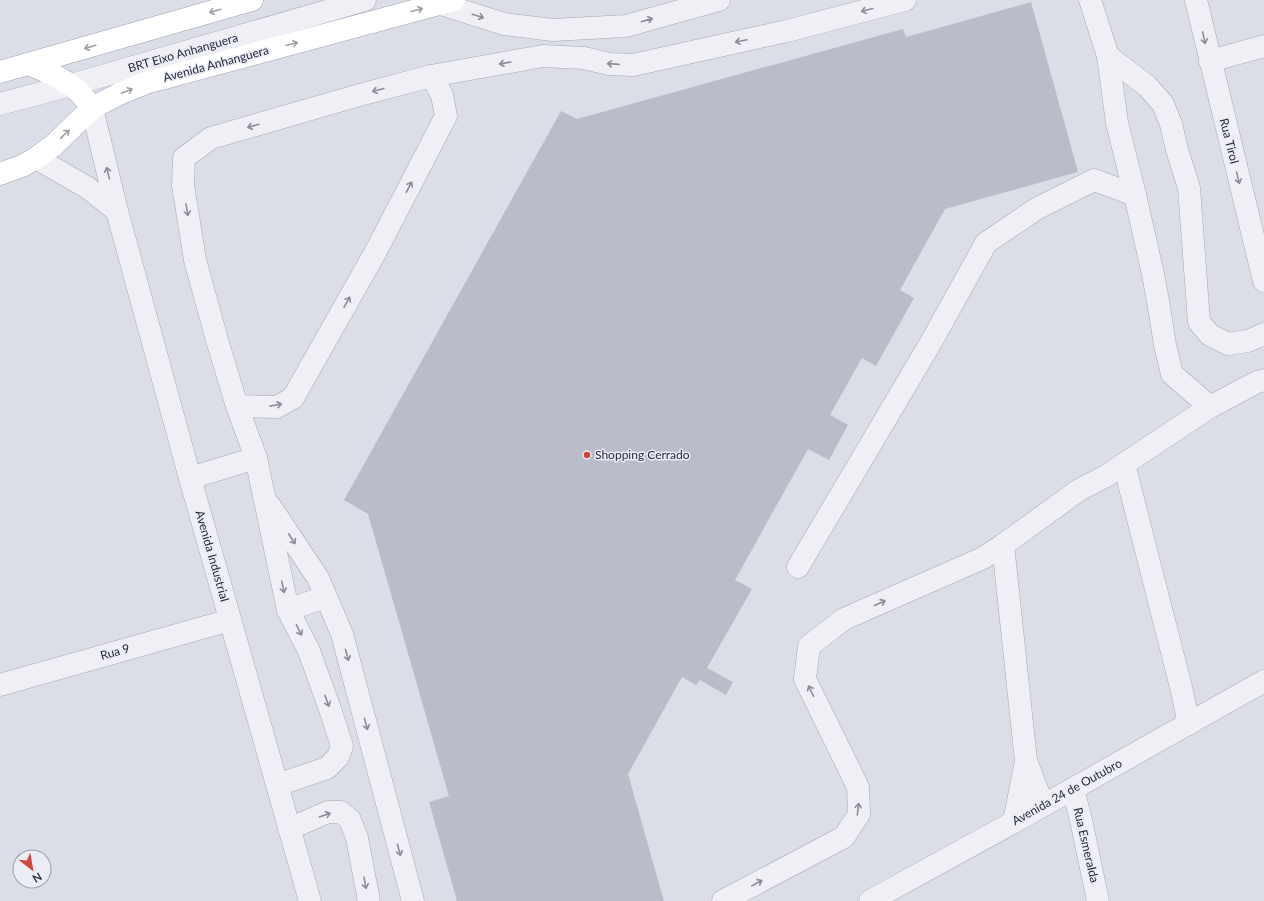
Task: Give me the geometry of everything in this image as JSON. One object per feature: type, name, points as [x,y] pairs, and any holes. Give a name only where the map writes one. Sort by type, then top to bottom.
[{"type":"main road","points":[[0,72],[252,0]]},
{"type":"main road","name":"Avenida Anhanguera","points":[[0,174],[22,166],[36,158],[54,145],[92,108],[121,93],[146,83],[450,1]]},
{"type":"main road","points":[[28,64],[55,75],[71,85],[85,98],[92,108]]},
{"type":"street","name":"BRT Eixo Anhanguera","points":[[0,104],[365,0]]},
{"type":"street","points":[[450,1],[504,24],[553,30],[626,26],[718,0]]},
{"type":"street","points":[[277,785],[327,768],[338,757],[342,746],[309,651],[288,610],[256,458],[237,406],[195,260],[183,185],[184,158],[211,138],[431,76],[543,56],[584,58],[609,64],[633,65],[787,31],[905,0]]},
{"type":"street","points":[[1090,0],[1108,56],[1117,123],[1153,274],[1165,345],[1172,374],[1210,407]]},
{"type":"street","name":"Rua Tirol","points":[[1196,0],[1264,281]]},
{"type":"street","points":[[1210,61],[1264,46]]},
{"type":"street","points":[[1108,56],[1147,86],[1164,104],[1171,124],[1189,188],[1199,322],[1210,335],[1228,344],[1248,341],[1264,334]]},
{"type":"street","points":[[237,406],[277,406],[293,398],[376,251],[446,116],[442,95],[431,76]]},
{"type":"street","name":"Avenida Industrial","points":[[92,108],[117,211],[190,478],[310,901]]},
{"type":"street","points":[[36,158],[88,188],[117,211]]},
{"type":"street","points":[[798,568],[915,370],[986,243],[1036,209],[1094,180],[1135,195]]},
{"type":"street","points":[[723,901],[844,837],[859,814],[858,787],[805,679],[809,646],[844,619],[983,558],[1078,490],[1106,476],[1210,407],[1257,382],[1264,380]]},
{"type":"street","points":[[190,478],[256,458]]},
{"type":"street","points":[[1124,464],[1179,679],[1189,724]]},
{"type":"street","points":[[263,494],[318,578],[342,634],[413,901]]},
{"type":"street","points":[[1003,545],[1026,762],[1043,805]]},
{"type":"street","points":[[288,610],[326,597]]},
{"type":"street","name":"Rua 9","points":[[0,685],[230,620]]},
{"type":"street","name":"Avenida 24 de Outubro","points":[[875,900],[1264,681]]},
{"type":"street","points":[[1014,822],[1026,762]]},
{"type":"street","name":"Rua Esmeralda","points":[[1072,789],[1081,820],[1098,901]]},
{"type":"street","points":[[289,830],[328,812],[341,812],[350,820],[357,838],[368,901]]},
{"type":"building","name":"Shopping Cerrado","points":[[1031,2],[1078,172],[945,209],[900,290],[914,298],[876,366],[862,358],[830,415],[848,425],[829,460],[808,449],[735,580],[752,589],[707,668],[733,682],[726,695],[700,680],[696,685],[682,677],[628,774],[664,901],[457,901],[429,802],[449,796],[368,514],[344,500],[561,111],[577,119],[903,29],[906,37]]},
{"type":"place","name":"Shopping Cerrado","points":[[587,455]]}]
